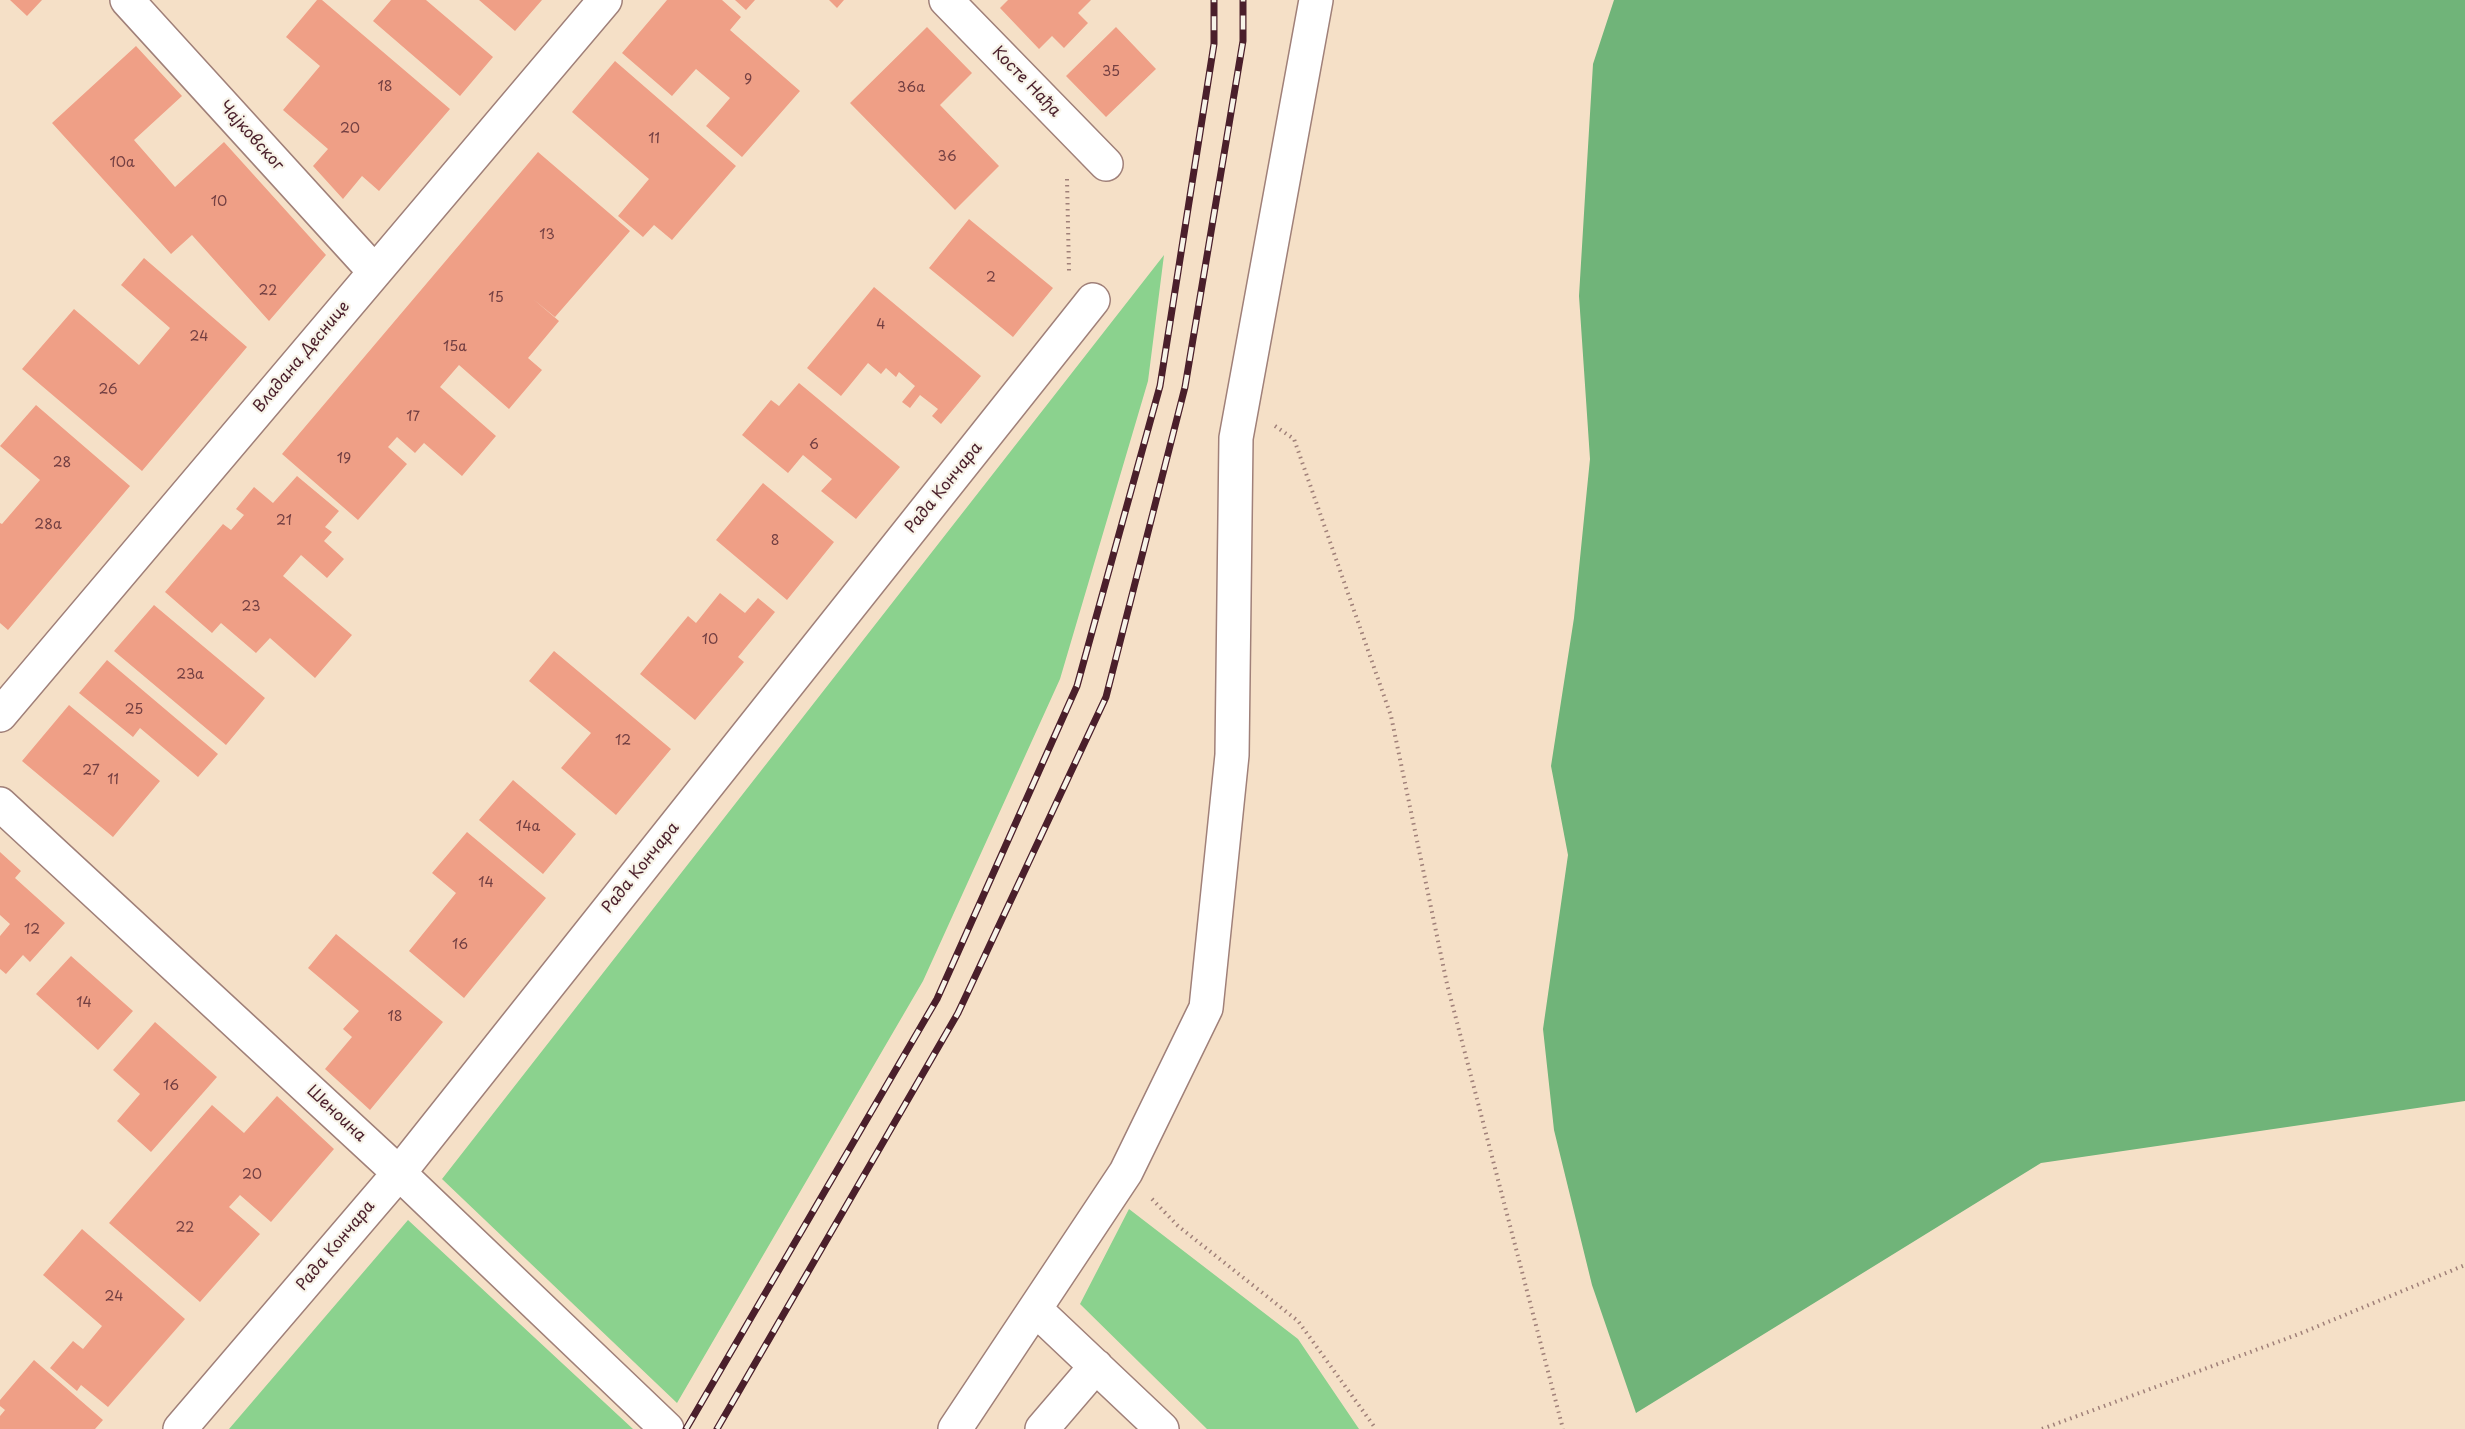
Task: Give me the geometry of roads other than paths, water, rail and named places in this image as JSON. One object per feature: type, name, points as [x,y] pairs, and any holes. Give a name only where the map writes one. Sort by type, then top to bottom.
[{"type":"street","name":"Чајковског","points":[[127,0],[374,272]]},
{"type":"street","name":"Владана Деснице","points":[[0,715],[605,0]]},
{"type":"street","name":"Косте Нађа","points":[[945,0],[1106,164]]},
{"type":"street","points":[[955,1429],[1126,1172],[1206,1008],[1232,755],[1236,438],[1316,0]]},
{"type":"street","name":"Рада Кончара","points":[[180,1429],[399,1173],[1093,300]]},
{"type":"street","name":"Шеноина","points":[[0,804],[399,1173],[667,1429]]},
{"type":"street","points":[[1035,1309],[1162,1429]]},
{"type":"street","points":[[1042,1429],[1096,1366]]},
{"type":"railway","points":[[686,1429],[937,999],[1077,686],[1160,386],[1214,44],[1214,0]]},
{"type":"railway","points":[[717,1429],[958,1013],[1106,697],[1185,387],[1243,41],[1243,0]]}]
